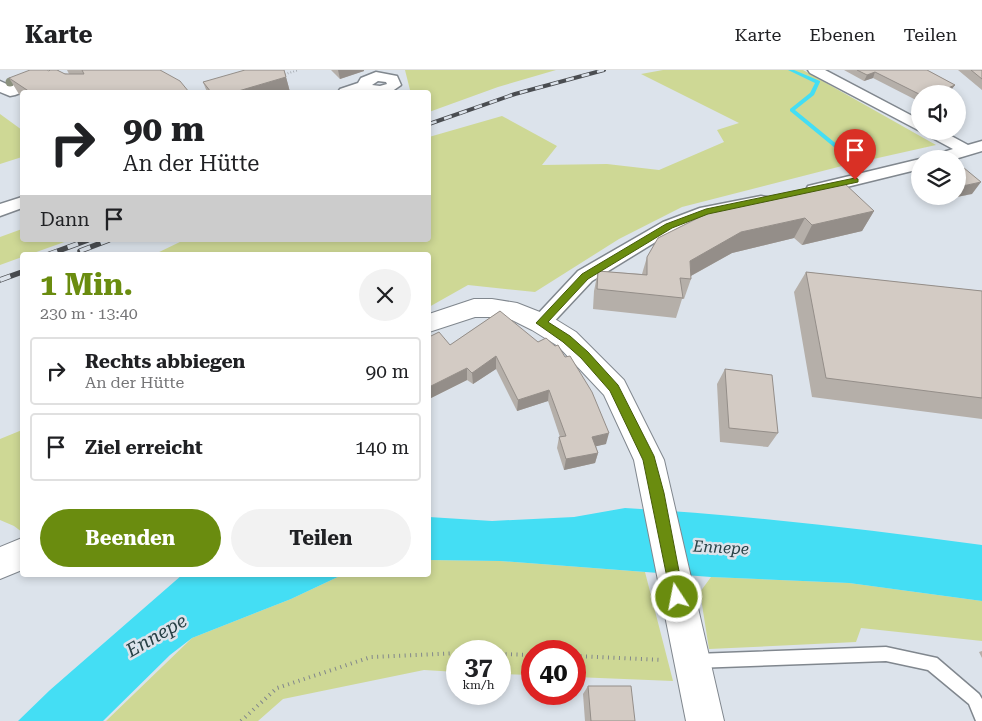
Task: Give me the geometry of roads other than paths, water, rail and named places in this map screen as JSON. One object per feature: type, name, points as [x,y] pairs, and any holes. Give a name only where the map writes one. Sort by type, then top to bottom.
[{"type":"street","points":[[815,70],[911,121]]},
{"type":"street","points":[[3,84],[49,71],[70,84]]},
{"type":"street","points":[[352,90],[365,86]]},
{"type":"street","points":[[947,140],[966,150],[982,146]]},
{"type":"street","points":[[794,194],[911,166]]},
{"type":"street","points":[[541,323],[585,276],[669,226],[706,212],[774,198]]},
{"type":"street","points":[[0,210],[20,203]]},
{"type":"street","points":[[431,322],[474,308],[492,308],[517,312],[541,323],[567,339],[614,388],[650,460],[677,597],[693,661],[705,721]]},
{"type":"street","points":[[0,563],[20,555]]},
{"type":"lane","points":[[693,661],[886,654],[932,663],[974,699],[982,715]]},
{"type":"water","name":"Ennepe","points":[[625,508],[714,514],[893,533],[982,545],[982,601],[849,583],[711,577],[500,561],[431,560],[431,517],[492,521],[574,517]]},
{"type":"water","name":"Ennepe","points":[[180,577],[338,577],[291,599],[192,638],[170,655],[103,721],[18,721],[50,690]]},
{"type":"waterway","points":[[790,70],[818,82],[812,94],[792,110],[859,165]]},
{"type":"railway","points":[[431,123],[515,94],[604,70]]},
{"type":"railway","points":[[55,252],[83,242]]},
{"type":"railway","points":[[80,251],[104,242]]},
{"type":"railway","points":[[0,280],[20,273]]}]
